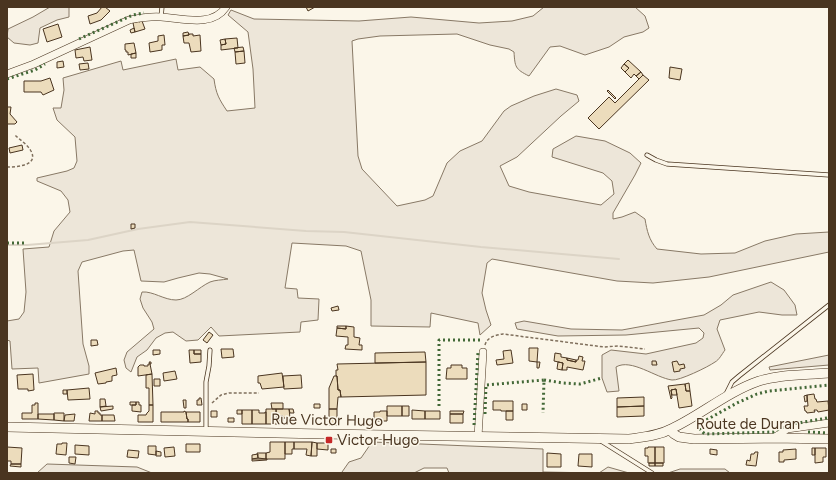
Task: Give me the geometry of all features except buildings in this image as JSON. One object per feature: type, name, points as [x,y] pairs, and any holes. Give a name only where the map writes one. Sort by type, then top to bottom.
[{"type":"main road","name":"Rue Victor Hugo","points":[[7,427],[629,439],[651,436],[670,430],[722,399],[759,382],[778,377],[829,373]]},
{"type":"main road","name":"Route de Duran","points":[[670,430],[679,437],[694,439],[829,439]]},
{"type":"street","points":[[7,74],[34,64],[129,20],[143,17],[189,20],[207,19],[219,15],[226,7]]},
{"type":"street","points":[[478,437],[483,352]]},
{"type":"street","points":[[774,438],[787,429],[829,423]]},
{"type":"lane","points":[[161,17],[162,7]]},
{"type":"lane","points":[[647,155],[667,164],[829,175]]},
{"type":"lane","points":[[722,399],[732,382],[738,376],[829,305]]},
{"type":"lane","points":[[206,432],[206,382],[210,350]]},
{"type":"lane","points":[[597,438],[652,473]]},
{"type":"path","points":[[7,167],[24,165],[29,163],[31,160],[32,155],[30,150],[15,135]]},
{"type":"path","points":[[483,352],[486,341],[503,334],[604,347],[618,346],[645,349]]},
{"type":"path","points":[[206,408],[222,395],[229,393],[259,393]]},
{"type":"shaded area","points":[[50,7],[69,7],[69,17],[57,20],[40,28],[38,43],[30,45],[14,43],[7,37],[8,29]]},
{"type":"shaded area","points":[[544,7],[635,7],[645,16],[649,28],[643,32],[624,37],[609,47],[585,55],[560,46],[550,47],[529,76],[518,69],[514,52],[509,49],[490,45],[457,34],[380,36],[352,41],[358,156],[362,169],[397,206],[425,200],[433,196],[447,163],[460,151],[482,141],[504,111],[511,106],[534,96],[556,89],[577,95],[579,101],[517,157],[500,166],[509,186],[529,192],[601,205],[614,194],[612,181],[603,173],[552,157],[553,149],[576,136],[605,141],[630,153],[641,163],[613,213],[613,219],[635,212],[645,219],[649,235],[657,249],[701,254],[735,253],[765,241],[796,234],[829,232],[829,252],[709,277],[653,283],[617,281],[492,259],[487,263],[482,293],[491,325],[480,335],[478,323],[431,313],[430,327],[371,326],[371,300],[361,251],[346,246],[292,243],[285,288],[297,289],[298,298],[319,299],[318,320],[301,322],[300,332],[219,336],[211,327],[198,340],[186,341],[173,332],[165,333],[156,338],[147,350],[137,357],[131,372],[126,368],[124,360],[127,352],[154,329],[140,299],[142,292],[176,300],[189,296],[210,282],[228,279],[210,274],[199,273],[164,282],[141,281],[134,250],[123,251],[82,262],[78,271],[83,344],[89,366],[89,374],[39,383],[38,368],[12,369],[10,341],[7,340],[7,321],[19,319],[24,312],[26,292],[23,249],[49,247],[54,231],[70,212],[68,200],[61,191],[37,181],[37,178],[74,168],[77,161],[75,137],[57,120],[53,108],[61,108],[64,90],[63,78],[121,61],[123,70],[176,59],[178,70],[200,67],[214,79],[218,96],[227,111],[255,108],[253,69],[248,32],[228,15],[231,10],[254,19],[359,21],[411,17],[479,23],[512,21],[533,16]]},
{"type":"shaded area","points":[[771,282],[784,290],[795,305],[797,315],[759,312],[720,320],[717,329],[725,350],[716,361],[694,373],[676,380],[672,380],[629,365],[622,365],[616,367],[619,391],[607,392],[602,378],[602,355],[611,350],[646,354],[696,343],[703,338],[704,333],[699,328],[626,335],[558,336],[517,329],[515,323],[524,321],[571,329],[622,330],[704,315],[721,305],[733,295]]},
{"type":"shaded area","points":[[829,355],[829,365],[770,370],[769,367]]},
{"type":"shaded area","points":[[372,442],[543,449],[543,472],[598,473],[449,473],[447,468],[424,468],[414,473],[341,473],[349,462],[361,458]]},
{"type":"shaded area","points":[[47,464],[137,467],[152,473],[37,473]]},
{"type":"shaded area","points":[[608,467],[629,473],[599,473]]},
{"type":"shaded area","points":[[680,469],[725,469],[730,473],[668,473]]},
{"type":"waterway","points":[[7,245],[27,245],[88,240],[138,229],[190,222],[306,231],[344,232],[481,247],[619,259]]},
{"type":"hedge","points":[[79,39],[133,15],[144,13]]},
{"type":"hedge","points":[[7,79],[35,70],[45,64]]},
{"type":"hedge","points":[[7,243],[27,243]]},
{"type":"hedge","points":[[439,406],[439,340],[480,340]]},
{"type":"hedge","points":[[474,425],[478,352]]},
{"type":"hedge","points":[[544,380],[580,384],[602,378]]},
{"type":"hedge","points":[[485,414],[486,385],[544,380],[543,413]]},
{"type":"hedge","points":[[827,418],[787,425],[773,432],[705,434],[699,427],[699,424],[757,394],[769,391],[829,385]]},
{"type":"hedge","points":[[808,432],[829,433]]},
{"type":"place","name":"Victor Hugo","points":[[329,440]]}]
